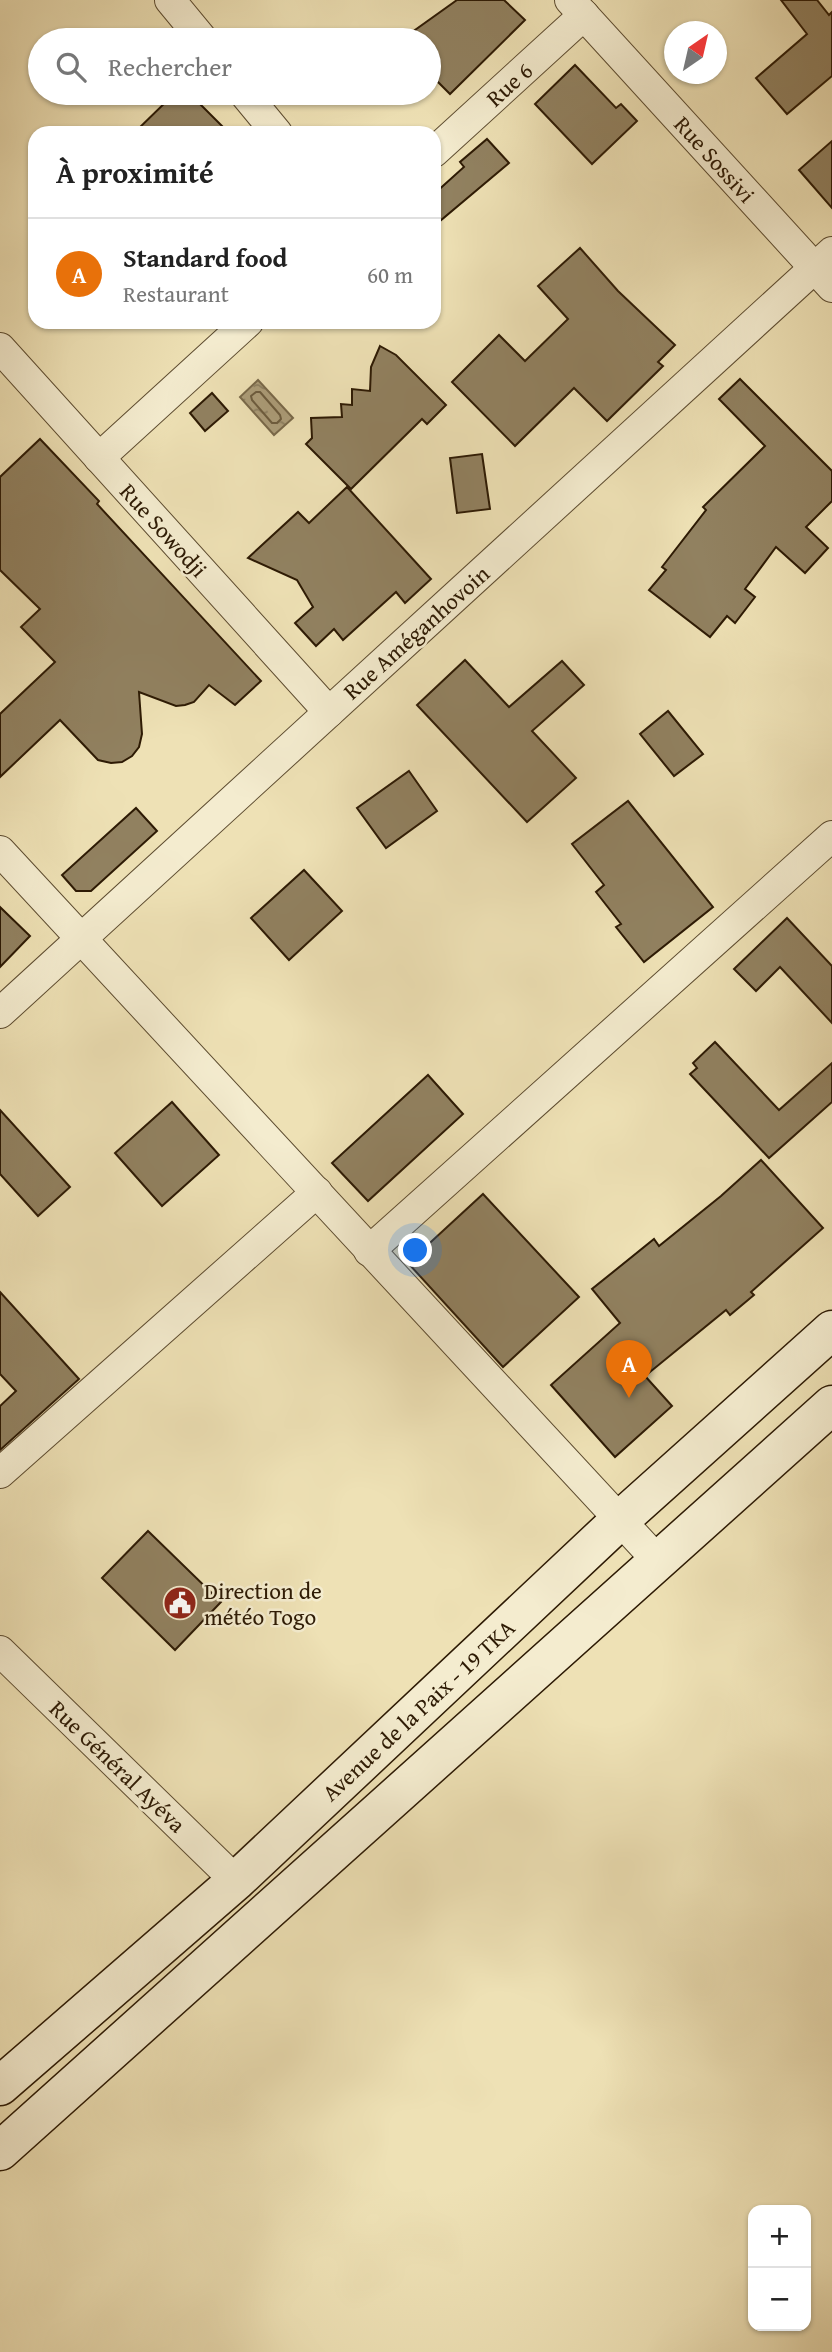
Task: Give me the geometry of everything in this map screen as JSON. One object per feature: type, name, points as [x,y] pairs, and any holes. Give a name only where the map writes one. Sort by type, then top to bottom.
[{"type":"main road","name":"Avenue de la Paix - 19 TKA","points":[[0,2085],[236,1881],[619,1521],[832,1330]]},
{"type":"main road","name":"Avenue de la Paix - 19 TKA","points":[[0,2151],[832,1405]]},
{"type":"street","points":[[170,0],[193,28]]},
{"type":"street","name":"Rue 6","points":[[441,145],[577,8]]},
{"type":"street","name":"Rue Sossivi","points":[[577,8],[826,269]]},
{"type":"street","points":[[254,105],[270,126]]},
{"type":"street","name":"Rue Améganhovoin","points":[[0,1013],[329,712],[826,269]]},
{"type":"street","points":[[99,458],[240,329]]},
{"type":"street","name":"Rue Sowodji","points":[[0,348],[329,712]]},
{"type":"street","points":[[369,1251],[832,836]]},
{"type":"street","points":[[0,852],[657,1561]]},
{"type":"street","points":[[0,1473],[317,1192]]},
{"type":"street","name":"Rue Général Ayéva","points":[[0,1652],[236,1881]]},
{"type":"water","points":[[258,380],[293,418],[274,435],[240,397]]},
{"type":"building","points":[[457,0],[504,0],[525,20],[450,94],[441,85],[441,28],[418,28]]},
{"type":"building","points":[[781,0],[817,0],[829,15],[832,12],[832,76],[787,114],[756,78],[807,34]]},
{"type":"building","points":[[575,65],[616,108],[621,104],[637,121],[592,164],[535,104]]},
{"type":"building","points":[[163,105],[201,105],[222,126],[141,126]]},
{"type":"building","points":[[487,139],[509,163],[441,220],[441,188],[464,167],[460,162]]},
{"type":"building","points":[[832,141],[832,208],[799,170]]},
{"type":"building","points":[[580,248],[618,291],[675,345],[658,362],[663,366],[607,421],[574,388],[515,446],[452,382],[499,335],[525,361],[568,319],[538,286]]},
{"type":"building","points":[[380,346],[396,355],[446,405],[427,424],[422,419],[351,489],[306,444],[312,438],[311,418],[342,417],[341,404],[352,405],[352,389],[370,391],[371,367]]},
{"type":"building","points":[[740,379],[832,471],[832,501],[806,527],[828,548],[805,573],[776,547],[745,589],[755,597],[735,623],[727,616],[710,637],[649,590],[666,570],[662,567],[706,510],[703,507],[765,446],[719,399]]},
{"type":"building","points":[[212,393],[228,411],[205,431],[190,413]]},
{"type":"building","points":[[40,439],[261,681],[235,705],[209,685],[194,702],[176,706],[139,692],[142,734],[139,747],[132,756],[122,762],[98,760],[60,720],[0,777],[0,714],[55,662],[21,627],[40,609],[0,570],[0,477]]},
{"type":"building","points":[[482,454],[490,509],[457,513],[450,458]]},
{"type":"building","points":[[347,487],[431,579],[405,603],[396,592],[343,640],[334,629],[316,646],[295,623],[313,607],[297,580],[248,558],[298,512],[309,523]]},
{"type":"building","points":[[465,660],[509,707],[562,661],[584,685],[532,731],[576,778],[527,822],[417,705]]},
{"type":"building","points":[[668,711],[703,754],[674,776],[640,734]]},
{"type":"building","points":[[409,771],[437,811],[386,848],[357,808]]},
{"type":"building","points":[[628,801],[713,907],[644,962],[616,927],[621,924],[596,892],[604,885],[572,844]]},
{"type":"building","points":[[136,808],[157,831],[91,891],[76,891],[62,875]]},
{"type":"building","points":[[304,870],[342,911],[289,960],[251,918]]},
{"type":"building","points":[[0,907],[30,936],[0,967]]},
{"type":"building","points":[[787,918],[832,966],[832,1023],[780,967],[756,991],[734,969]]},
{"type":"building","points":[[715,1042],[779,1110],[832,1063],[832,1102],[769,1158],[690,1074],[697,1068],[693,1063]]},
{"type":"building","points":[[428,1075],[463,1114],[368,1201],[332,1163]]},
{"type":"building","points":[[172,1102],[219,1155],[162,1206],[115,1153]]},
{"type":"building","points":[[0,1110],[70,1187],[38,1216],[0,1174]]},
{"type":"building","points":[[761,1160],[823,1228],[751,1292],[754,1295],[730,1315],[726,1310],[645,1376],[672,1406],[615,1457],[551,1385],[620,1323],[592,1289],[654,1239],[659,1246]]},
{"type":"building","points":[[483,1194],[579,1297],[503,1367],[408,1263]]},
{"type":"building","points":[[0,1292],[79,1379],[0,1450],[0,1406],[16,1391],[0,1374]]},
{"type":"building","points":[[148,1531],[221,1602],[175,1650],[102,1578]]},
{"type":"place","name":"Standard food","points":[[629,1398]]},
{"type":"place","name":"Direction de météo Togo","points":[[180,1603]]}]
